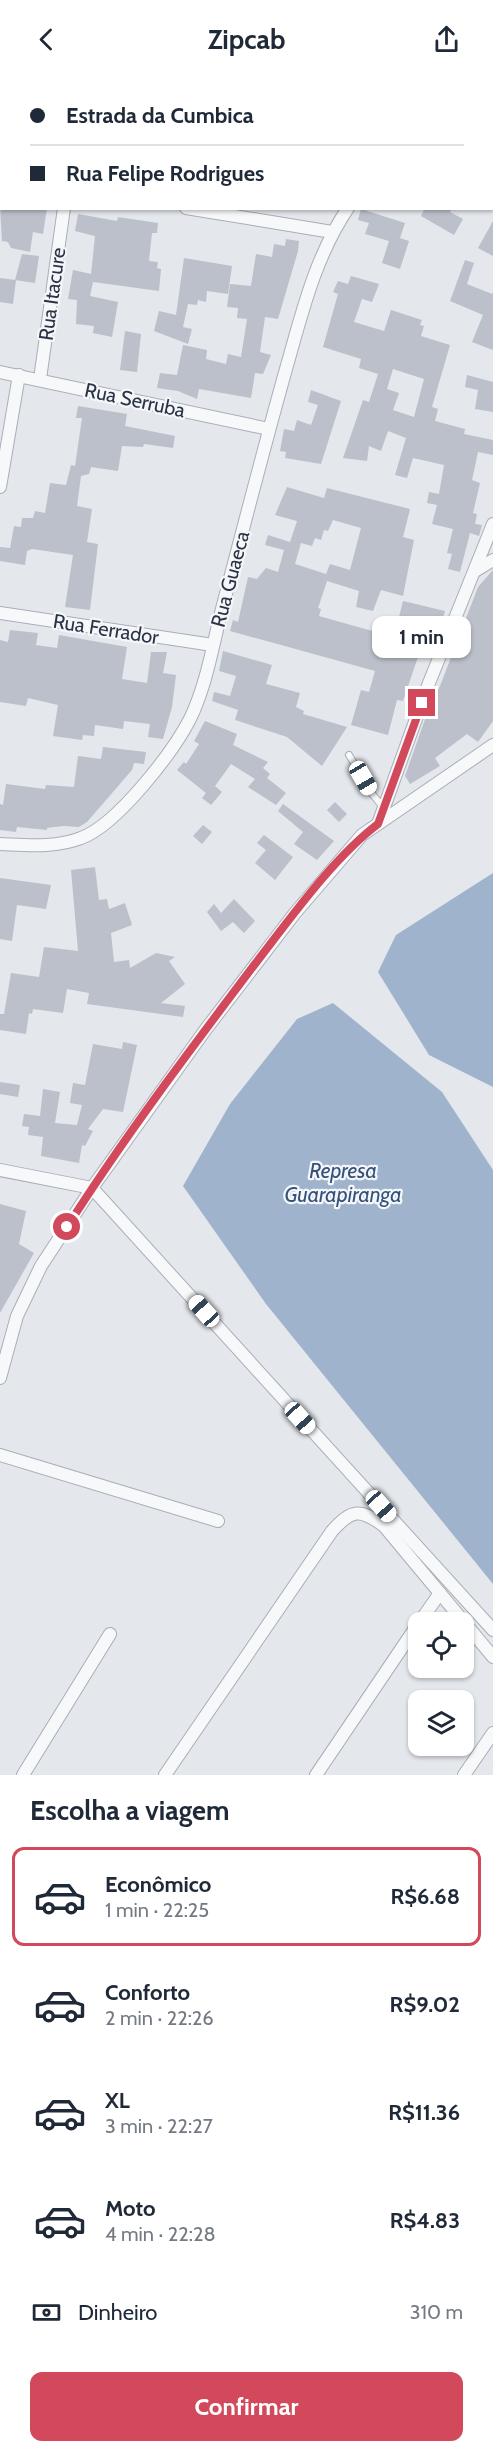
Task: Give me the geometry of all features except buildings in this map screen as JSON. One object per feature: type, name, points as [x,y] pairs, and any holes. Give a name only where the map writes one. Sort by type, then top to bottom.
[{"type":"street","name":"Rua Itacure","points":[[40,380],[64,210]]},
{"type":"street","points":[[198,210],[332,232]]},
{"type":"street","name":"Rua Guaeca","points":[[0,844],[45,845],[82,838],[121,809],[156,770],[190,718],[213,645],[269,429],[314,273],[332,232],[347,210]]},
{"type":"street","name":"Rua Serruba","points":[[0,372],[269,429]]},
{"type":"street","points":[[0,487],[19,375]]},
{"type":"street","points":[[378,824],[429,683],[493,524]]},
{"type":"street","points":[[475,571],[493,560]]},
{"type":"street","name":"Rua Ferrador","points":[[0,613],[213,645]]},
{"type":"street","points":[[0,1377],[28,1288],[92,1188],[206,1029],[295,913],[362,836],[493,745]]},
{"type":"street","points":[[0,1170],[92,1188],[493,1629]]},
{"type":"street","points":[[0,1455],[218,1521]]},
{"type":"street","points":[[165,1775],[332,1531],[345,1516],[359,1512],[369,1515],[384,1526],[493,1657]]},
{"type":"street","points":[[427,1612],[440,1593]]},
{"type":"street","points":[[23,1775],[110,1634]]},
{"type":"street","points":[[316,1775],[408,1640]]},
{"type":"street","points":[[464,1775],[493,1733]]},
{"type":"lane","points":[[349,755],[373,795],[383,807]]},
{"type":"water","points":[[493,873],[493,1087],[429,1055],[378,972],[396,935]]},
{"type":"water","name":"Represa Guarapiranga","points":[[333,1003],[442,1092],[493,1170],[493,1584],[266,1304],[183,1186],[230,1104],[297,1019]]},
{"type":"route","points":[[67,1227],[92,1188],[206,1029],[295,913],[362,836],[378,824],[422,703]]}]
